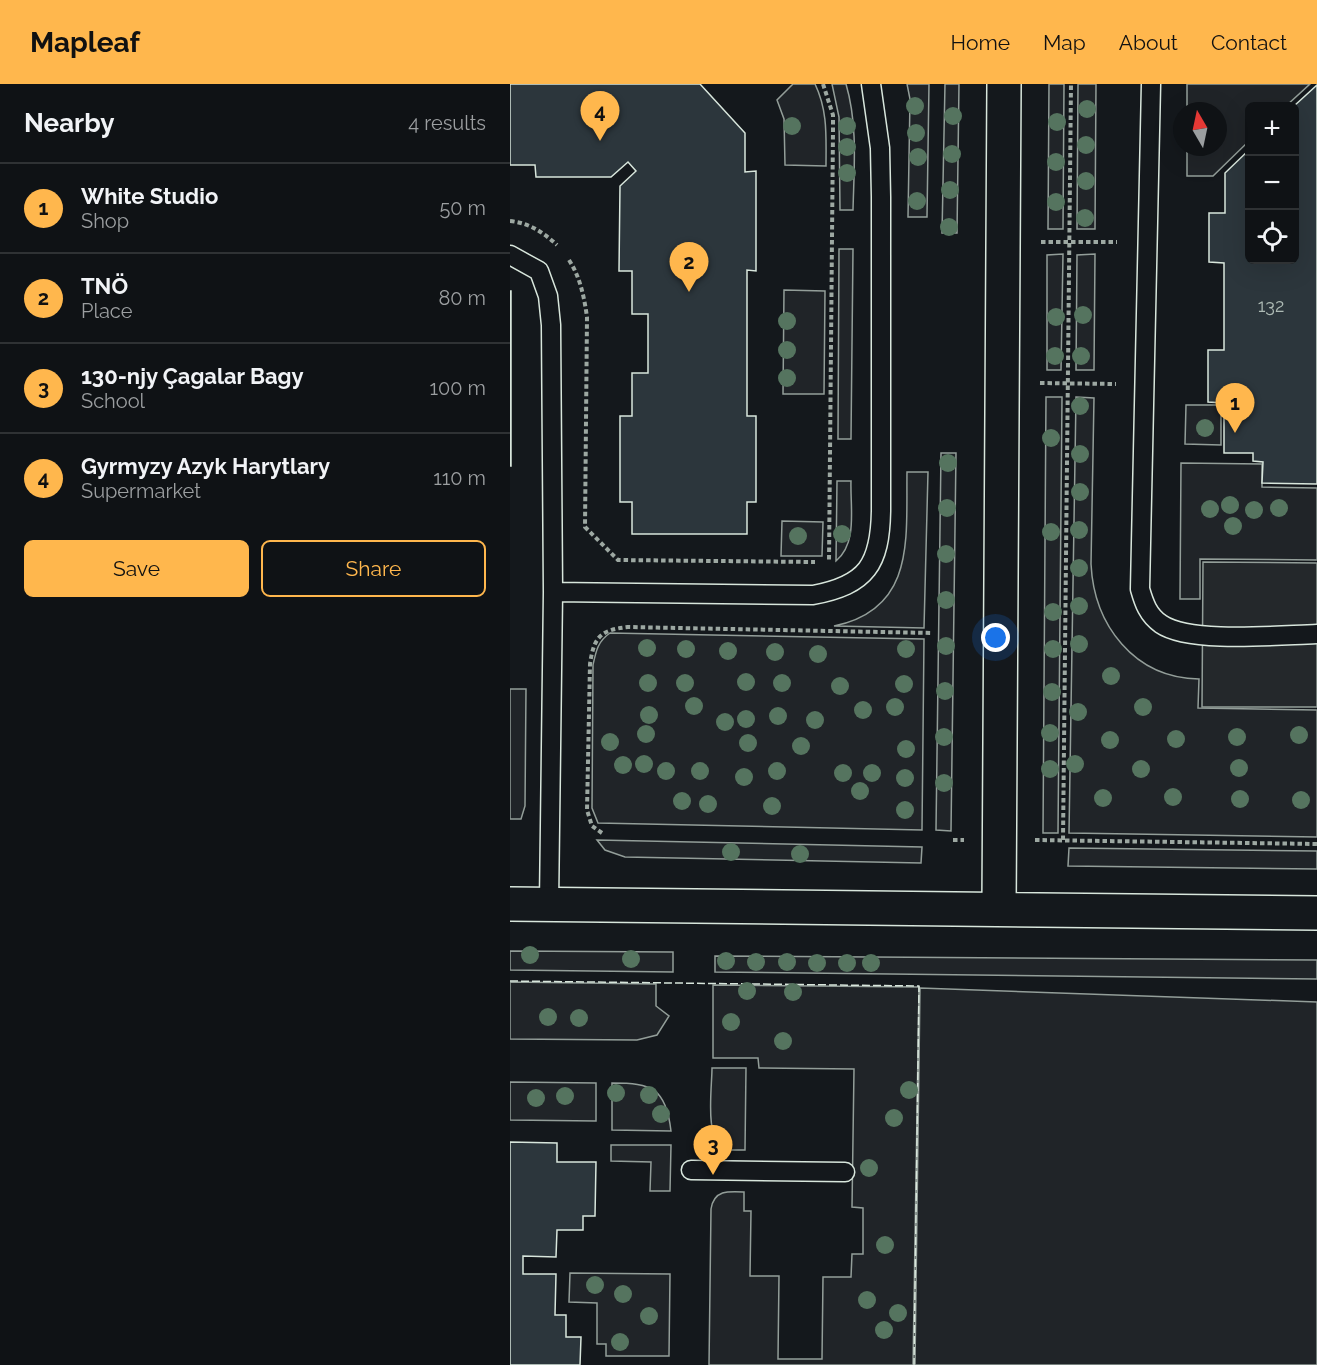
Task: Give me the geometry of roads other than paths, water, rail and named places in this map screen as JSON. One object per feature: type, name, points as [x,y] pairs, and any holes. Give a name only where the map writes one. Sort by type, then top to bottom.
[{"type":"street","points":[[999,909],[1004,84]]},
{"type":"street","points":[[510,904],[1317,913]]},
{"type":"lane","points":[[553,592],[813,595],[839,590],[861,575],[875,558],[880,534],[881,511],[881,197],[880,148],[871,84]]},
{"type":"lane","points":[[1151,84],[1140,589],[1147,610],[1161,623],[1178,633],[1203,635],[1317,634]]},
{"type":"lane","points":[[510,255],[539,271],[548,296],[551,325],[553,592],[549,904]]},
{"type":"lane","points":[[691,1170],[845,1172]]},
{"type":"place","name":"Gyrmyzy Azyk Harytlary","points":[[600,141]]},
{"type":"place","name":"TNÖ","points":[[689,292]]},
{"type":"place","name":"White Studio","points":[[1235,433]]},
{"type":"place","name":"130-njy Çagalar Bagy","points":[[713,1175]]}]
